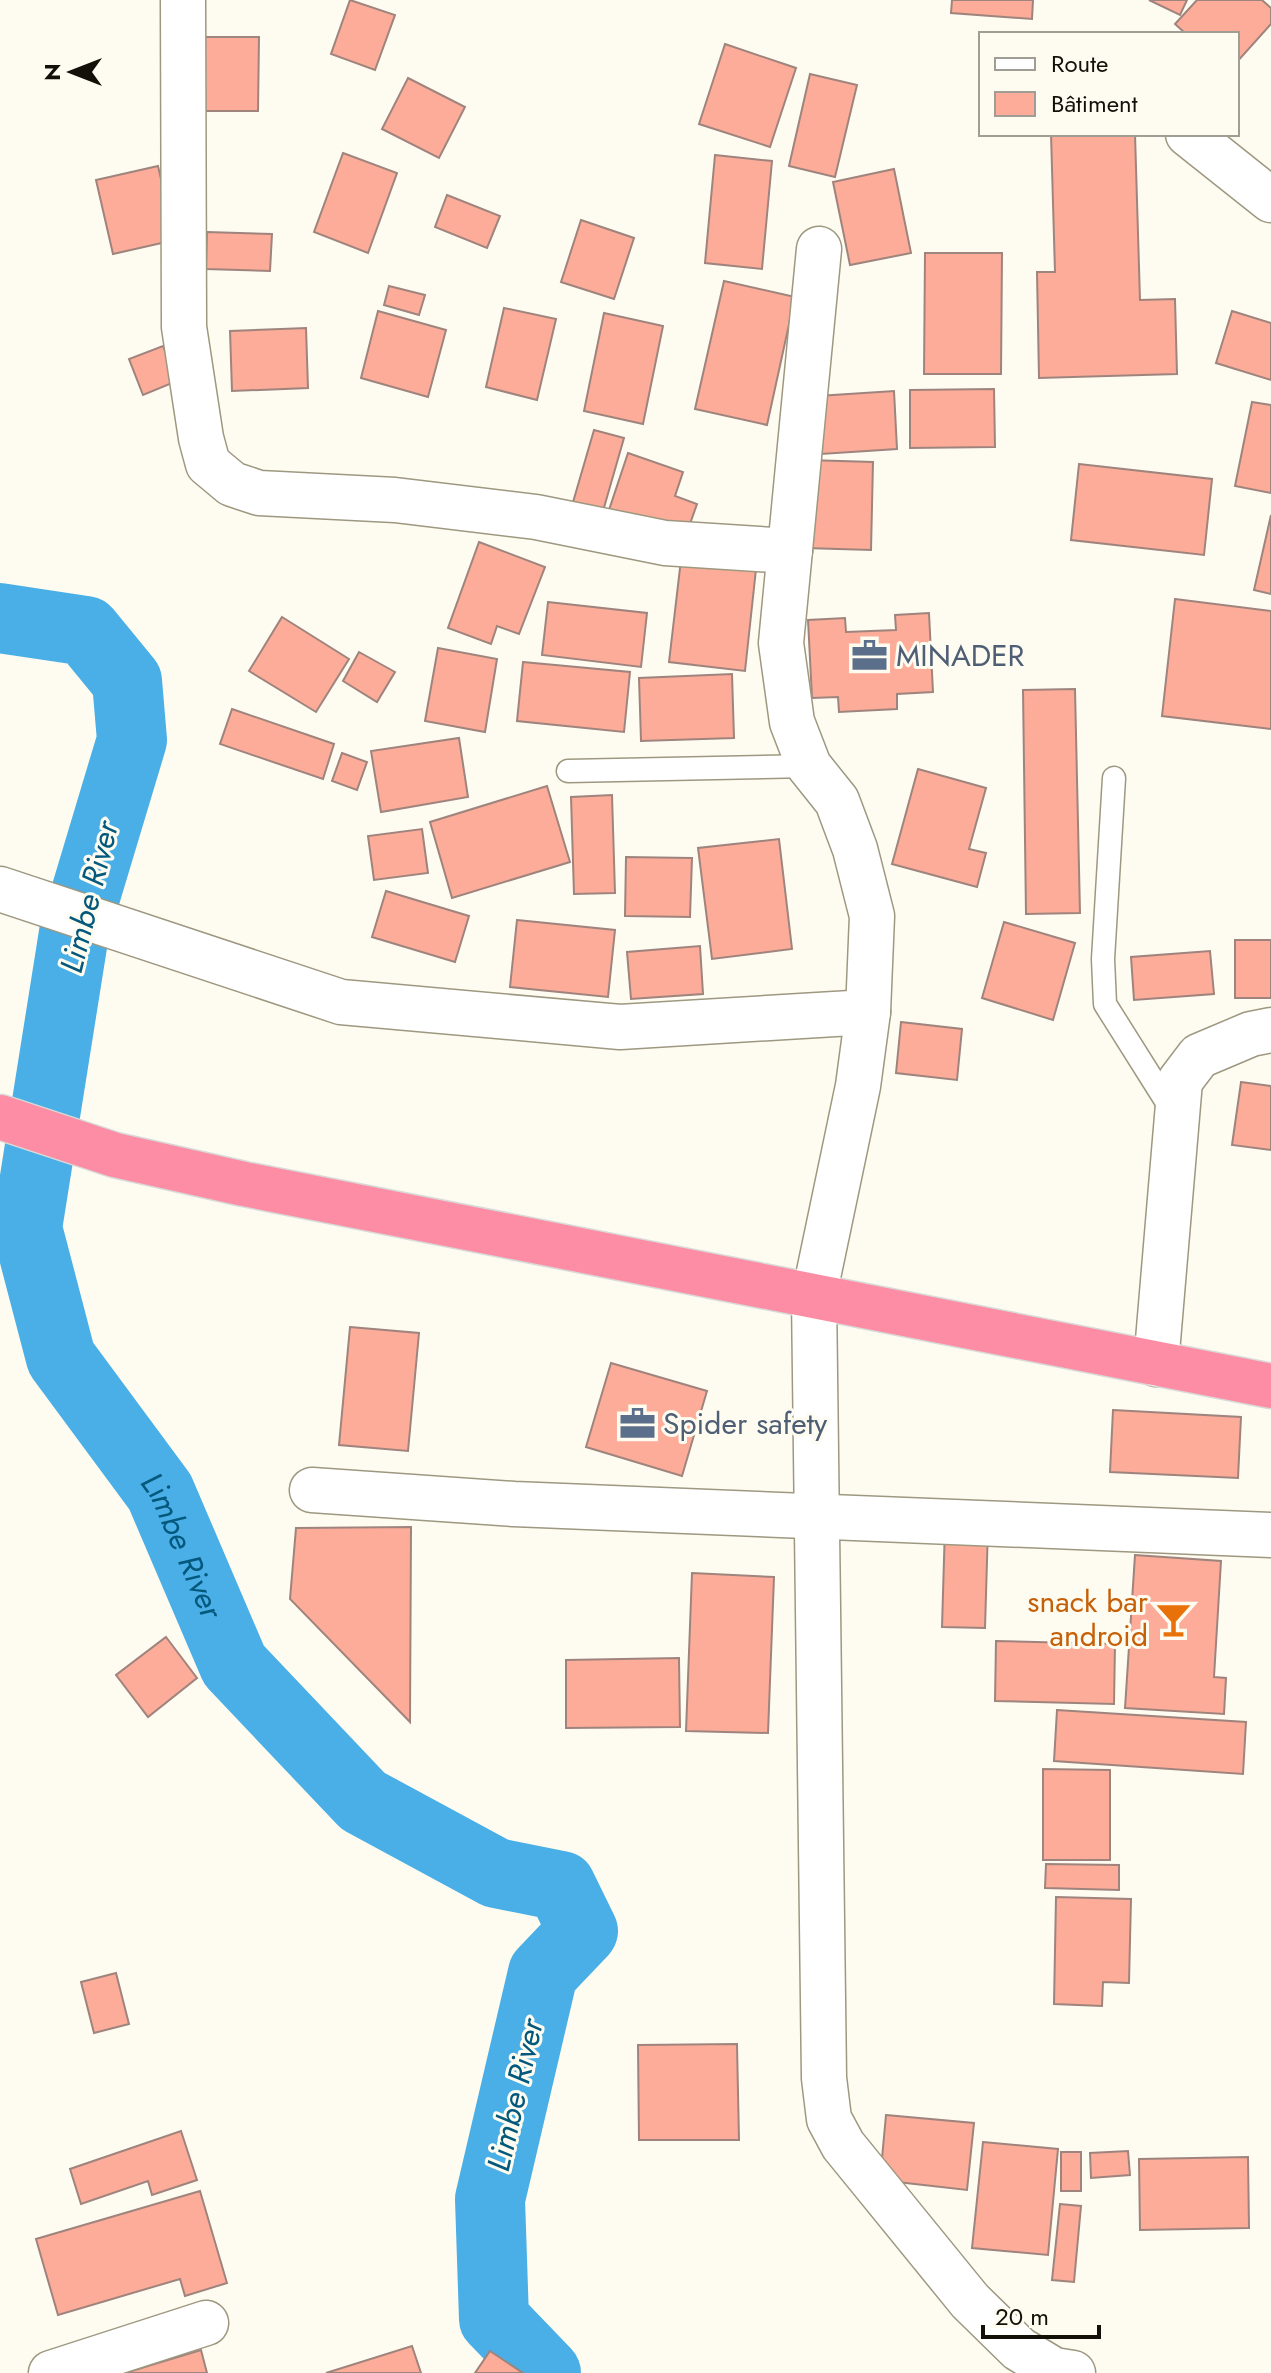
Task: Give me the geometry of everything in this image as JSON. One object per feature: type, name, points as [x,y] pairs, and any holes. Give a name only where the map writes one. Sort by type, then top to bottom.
[{"type":"highway","points":[[0,1117],[115,1155],[244,1184],[1271,1386]]},
{"type":"street","points":[[183,0],[184,327],[201,438],[208,464],[232,484],[259,493],[395,500],[536,517],[665,543],[790,551]]},
{"type":"street","points":[[1191,136],[1271,200]]},
{"type":"street","points":[[819,249],[781,643],[792,722],[809,766],[837,801],[855,849],[872,916],[868,1012],[858,1086],[814,1296],[824,2078],[829,2119],[843,2145],[970,2301],[1019,2349],[1054,2370],[1073,2373]]},
{"type":"street","points":[[0,889],[341,1002],[620,1027],[868,1012]]},
{"type":"street","points":[[1156,1364],[1180,1081],[1199,1056],[1251,1034],[1271,1030]]},
{"type":"street","points":[[312,1490],[514,1504],[1271,1535]]},
{"type":"street","points":[[51,2373],[206,2323]]},
{"type":"lane","points":[[568,771],[809,766]]},
{"type":"lane","points":[[1114,778],[1103,959],[1105,1004],[1176,1116]]},
{"type":"building","points":[[350,0],[395,15],[375,70],[331,54]]},
{"type":"building","points":[[952,0],[1033,0],[1032,19],[951,13]]},
{"type":"building","points":[[1149,0],[1187,0],[1180,15]]},
{"type":"building","points":[[1197,0],[1262,0],[1271,8],[1271,24],[1239,60],[1239,32],[1184,32],[1175,24]]},
{"type":"building","points":[[197,37],[259,37],[258,111],[197,111]]},
{"type":"building","points":[[725,44],[796,68],[770,147],[699,124]]},
{"type":"building","points":[[810,74],[857,85],[835,177],[789,166]]},
{"type":"building","points":[[408,78],[465,107],[439,158],[382,129]]},
{"type":"building","points":[[1051,136],[1135,136],[1140,300],[1175,299],[1177,374],[1039,378],[1037,272],[1055,272]]},
{"type":"building","points":[[343,153],[397,173],[368,253],[314,232]]},
{"type":"building","points":[[715,155],[772,161],[762,269],[705,263]]},
{"type":"building","points":[[158,166],[175,240],[113,254],[96,180]]},
{"type":"building","points":[[894,169],[911,253],[850,265],[833,182]]},
{"type":"building","points":[[447,195],[500,216],[487,248],[435,227]]},
{"type":"building","points":[[581,220],[634,238],[614,299],[561,282]]},
{"type":"building","points":[[207,232],[272,234],[270,271],[206,269]]},
{"type":"building","points":[[925,253],[1002,253],[1001,374],[924,374]]},
{"type":"building","points":[[724,281],[795,297],[767,425],[695,409]]},
{"type":"building","points":[[389,286],[425,295],[419,315],[384,305]]},
{"type":"building","points":[[504,308],[556,319],[537,400],[486,387]]},
{"type":"building","points":[[378,311],[446,330],[428,397],[361,378]]},
{"type":"building","points":[[1232,311],[1271,323],[1271,380],[1216,363]]},
{"type":"building","points":[[604,313],[663,326],[643,424],[584,411]]},
{"type":"building","points":[[306,328],[308,388],[232,391],[230,331]]},
{"type":"building","points":[[163,346],[177,381],[143,395],[129,359]]},
{"type":"building","points":[[994,389],[995,447],[910,448],[910,390]]},
{"type":"building","points":[[894,391],[897,449],[821,454],[818,396]]},
{"type":"building","points":[[1252,402],[1271,405],[1271,493],[1235,486]]},
{"type":"building","points":[[594,430],[624,438],[601,518],[571,509]]},
{"type":"building","points":[[628,453],[683,472],[675,496],[697,504],[685,538],[608,513]]},
{"type":"building","points":[[807,460],[873,462],[871,550],[805,548]]},
{"type":"building","points":[[1079,464],[1212,479],[1204,555],[1071,540]]},
{"type":"building","points":[[1271,515],[1271,594],[1254,590]]},
{"type":"building","points":[[479,542],[545,567],[519,634],[497,626],[491,644],[448,628]]},
{"type":"building","points":[[682,551],[757,560],[745,671],[669,662]]},
{"type":"building","points":[[1175,599],[1271,611],[1271,729],[1162,716]]},
{"type":"building","points":[[548,602],[647,613],[641,667],[542,655]]},
{"type":"building","points":[[929,613],[933,692],[897,694],[897,709],[839,712],[838,697],[812,698],[808,620],[845,618],[846,632],[896,630],[895,615]]},
{"type":"building","points":[[282,617],[349,659],[316,712],[249,671]]},
{"type":"building","points":[[438,648],[497,659],[485,732],[425,721]]},
{"type":"building","points":[[359,652],[395,672],[377,702],[343,681]]},
{"type":"building","points":[[523,662],[630,672],[624,732],[517,721]]},
{"type":"building","points":[[732,674],[734,738],[641,741],[639,678]]},
{"type":"building","points":[[1075,689],[1080,913],[1026,914],[1023,690]]},
{"type":"building","points":[[232,709],[334,744],[323,779],[220,744]]},
{"type":"building","points":[[459,738],[468,797],[381,812],[371,751]]},
{"type":"building","points":[[342,753],[367,762],[357,790],[332,781]]},
{"type":"building","points":[[918,769],[986,788],[969,849],[986,853],[977,887],[892,864]]},
{"type":"building","points":[[547,786],[570,862],[452,898],[430,822]]},
{"type":"building","points":[[612,795],[615,893],[574,894],[571,797]]},
{"type":"building","points":[[422,829],[428,873],[374,880],[368,836]]},
{"type":"building","points":[[779,839],[792,949],[712,959],[698,848]]},
{"type":"building","points":[[626,857],[692,858],[690,917],[625,916]]},
{"type":"building","points":[[386,891],[469,916],[455,962],[372,937]]},
{"type":"building","points":[[517,920],[615,930],[608,997],[510,987]]},
{"type":"building","points":[[1004,922],[1075,943],[1053,1020],[982,998]]},
{"type":"building","points":[[1235,940],[1271,940],[1271,998],[1235,998]]},
{"type":"building","points":[[700,946],[703,994],[631,999],[627,952]]},
{"type":"building","points":[[1210,951],[1214,994],[1134,1000],[1131,957]]},
{"type":"building","points":[[901,1022],[962,1029],[957,1080],[896,1073]]},
{"type":"building","points":[[1241,1082],[1271,1086],[1271,1150],[1232,1145]]},
{"type":"building","points":[[350,1327],[419,1333],[408,1451],[339,1445]]},
{"type":"building","points":[[611,1363],[707,1391],[682,1476],[586,1447]]},
{"type":"building","points":[[1113,1410],[1241,1417],[1238,1478],[1110,1472]]},
{"type":"building","points":[[945,1526],[988,1527],[985,1628],[942,1627]]},
{"type":"building","points":[[411,1527],[410,1722],[290,1599],[296,1528]]},
{"type":"building","name":"snack bar android","points":[[1135,1555],[1221,1561],[1214,1677],[1226,1678],[1224,1714],[1125,1708]]},
{"type":"building","points":[[692,1573],[774,1577],[768,1733],[686,1731]]},
{"type":"building","points":[[166,1637],[197,1678],[148,1717],[116,1675]]},
{"type":"building","points":[[996,1641],[1115,1644],[1114,1704],[995,1701]]},
{"type":"building","points":[[679,1658],[680,1727],[566,1728],[566,1660]]},
{"type":"building","points":[[1057,1710],[1246,1722],[1243,1774],[1054,1761]]},
{"type":"building","points":[[1043,1769],[1110,1770],[1110,1860],[1043,1860]]},
{"type":"building","points":[[1046,1864],[1119,1865],[1119,1890],[1045,1888]]},
{"type":"building","points":[[1056,1897],[1131,1899],[1129,1983],[1103,1982],[1102,2006],[1054,2004]]},
{"type":"building","points":[[116,1973],[129,2024],[94,2033],[81,1982]]},
{"type":"building","points":[[737,2044],[739,2140],[639,2140],[638,2045]]},
{"type":"building","points":[[886,2115],[974,2123],[967,2190],[880,2180]]},
{"type":"building","points":[[181,2131],[197,2180],[152,2195],[148,2181],[81,2204],[70,2169]]},
{"type":"building","points":[[983,2142],[1058,2149],[1048,2255],[972,2248]]},
{"type":"building","points":[[1128,2151],[1130,2175],[1091,2178],[1090,2153]]},
{"type":"building","points":[[1061,2152],[1081,2152],[1081,2191],[1061,2191]]},
{"type":"building","points":[[1248,2157],[1249,2228],[1140,2230],[1139,2159]]},
{"type":"building","points":[[200,2191],[227,2283],[185,2296],[180,2279],[58,2315],[36,2239]]},
{"type":"building","points":[[1060,2204],[1081,2206],[1074,2282],[1052,2280]]},
{"type":"building","points":[[412,2346],[421,2373],[326,2373]]},
{"type":"building","points":[[201,2350],[207,2373],[125,2373]]},
{"type":"building","points":[[490,2351],[523,2373],[475,2373]]},
{"type":"waterway","name":"Limbe River","points":[[0,618],[86,631],[127,681],[132,740],[74,933],[27,1228],[61,1358],[160,1492],[234,1665],[363,1801],[496,1873],[561,1886],[583,1931],[543,1973],[490,2199],[494,2319],[546,2373]]},
{"type":"place","name":"MINADER","points":[[870,656]]},
{"type":"place","name":"Spider safety","points":[[637,1424]]},
{"type":"place","name":"snack bar android","points":[[1174,1619]]}]
